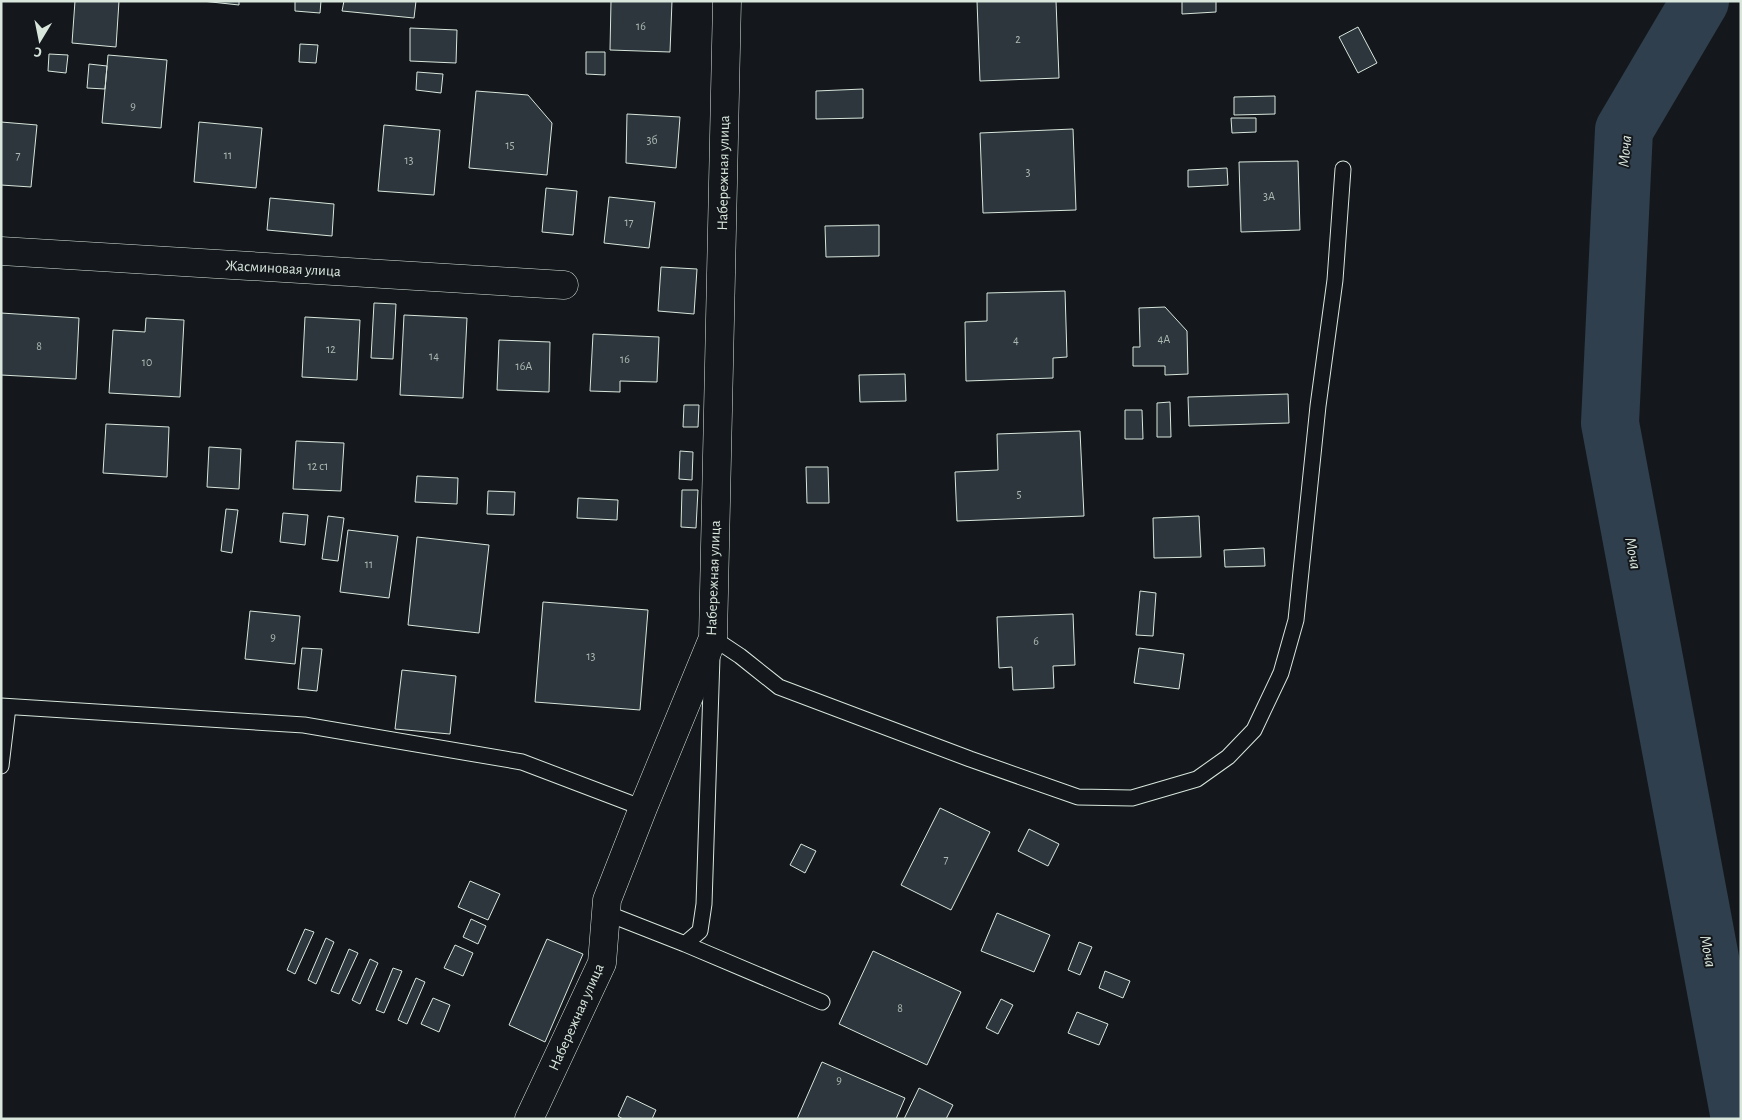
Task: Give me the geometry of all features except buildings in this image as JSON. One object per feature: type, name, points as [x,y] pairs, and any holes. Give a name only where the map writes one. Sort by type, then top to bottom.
[{"type":"street","name":"Набережная улица","points":[[530,1119],[602,962],[607,900],[713,638],[727,1]]},
{"type":"street","name":"Жасминовая улица","points":[[1,251],[564,285]]},
{"type":"lane","points":[[713,638],[740,656],[779,687],[1078,798],[1132,798],[1197,778],[1228,757],[1254,730],[1258,722],[1281,673],[1296,620],[1318,406],[1335,280],[1343,169]]},
{"type":"lane","points":[[685,944],[700,931],[704,904],[713,638]]},
{"type":"lane","points":[[1,766],[5,706],[314,727],[522,762],[643,808]]},
{"type":"lane","points":[[606,913],[822,1002]]},
{"type":"waterway","name":"Моча","points":[[1700,1],[1624,130],[1610,423],[1740,1119]]}]
